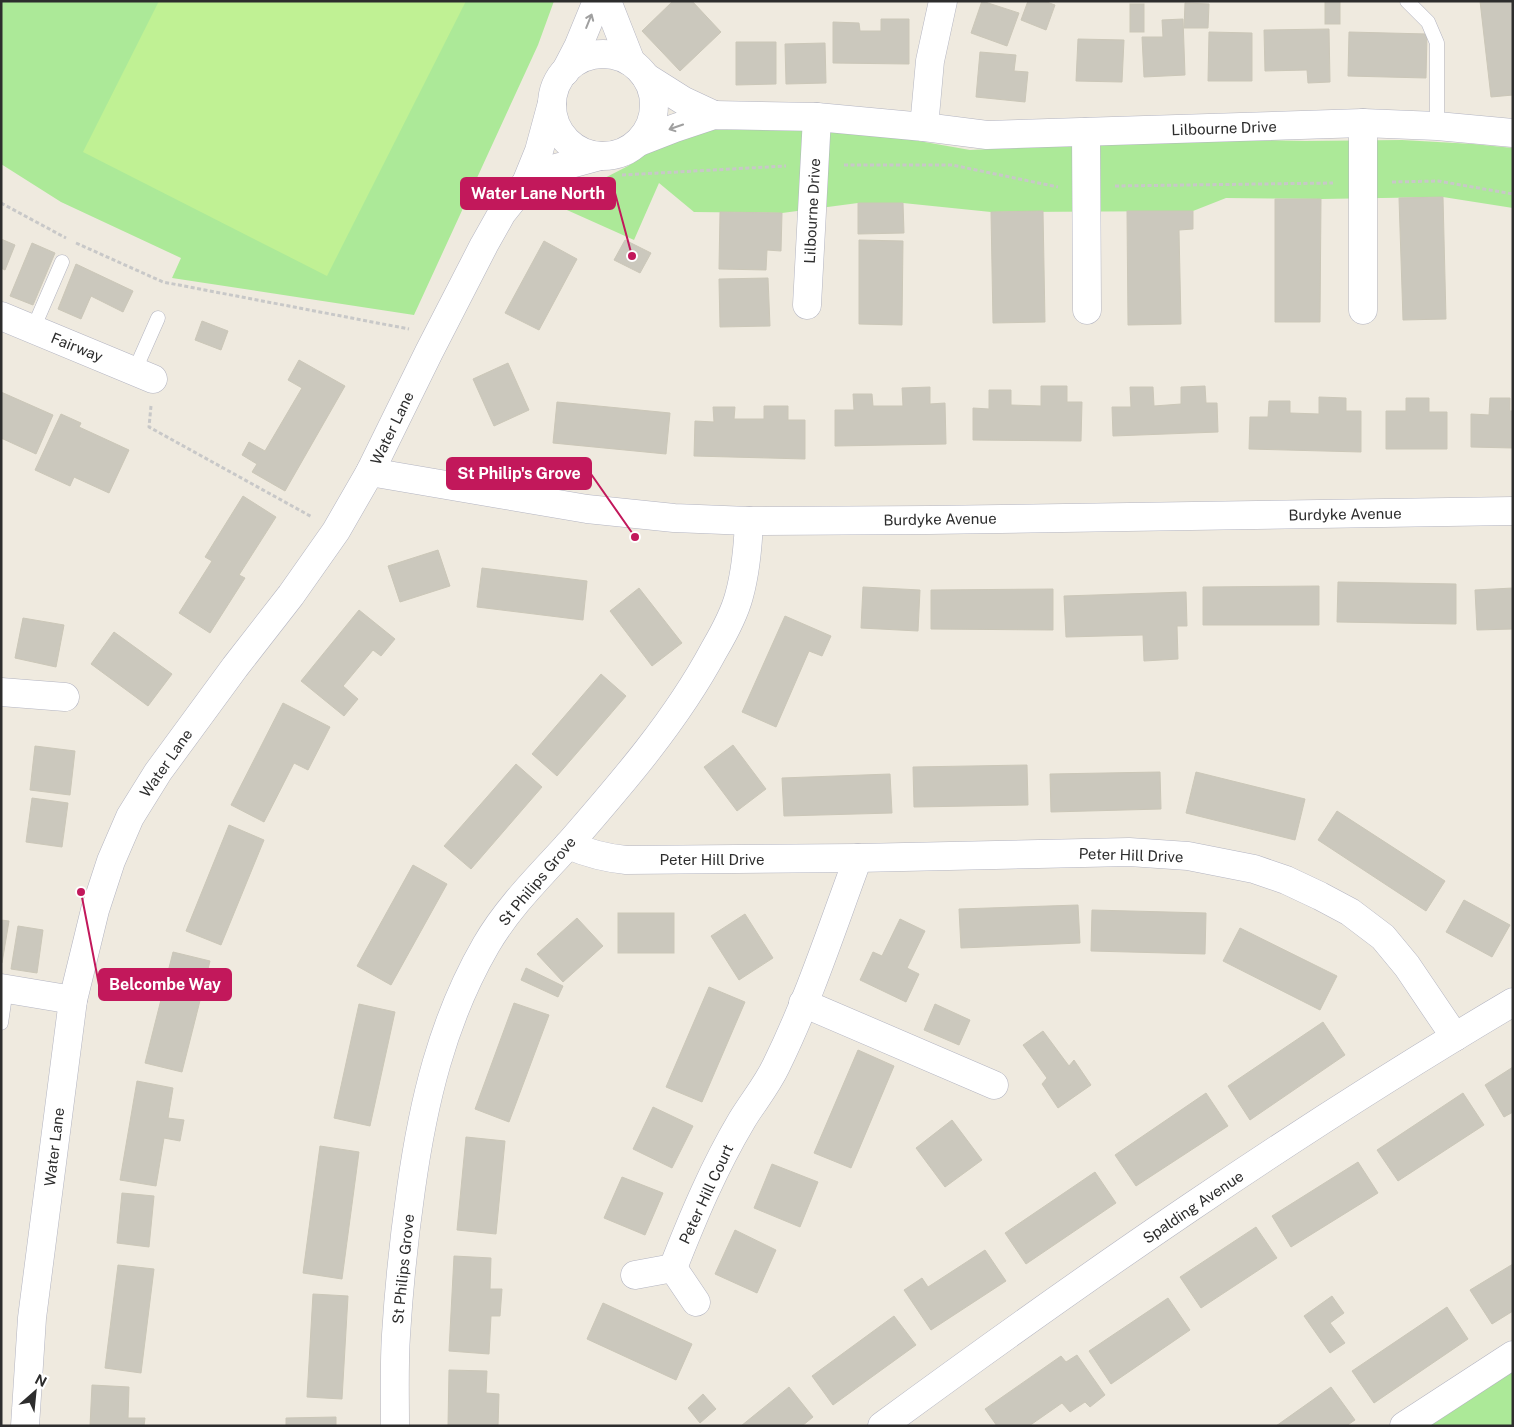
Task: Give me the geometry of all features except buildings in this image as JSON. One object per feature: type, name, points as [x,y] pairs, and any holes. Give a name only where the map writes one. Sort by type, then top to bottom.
[{"type":"street","points":[[597,1],[578,47],[556,86],[552,103],[556,122],[565,139],[607,166],[621,153],[639,142],[648,131],[653,118],[654,104],[652,90],[638,70],[608,1]]},
{"type":"street","points":[[924,127],[930,61],[943,1]]},
{"type":"street","points":[[565,72],[576,62],[603,54],[617,56],[638,70]]},
{"type":"street","name":"Lilbourne Drive","points":[[638,70],[684,101],[714,115]]},
{"type":"street","name":"Water Lane","points":[[25,1426],[32,1318],[73,1000],[95,910],[110,861],[130,817],[158,772],[235,667],[291,595],[336,531],[370,472],[429,352],[502,213],[526,183],[540,151],[552,103]]},
{"type":"street","name":"Lilbourne Drive","points":[[639,142],[714,115],[817,117],[987,135],[1363,123],[1437,126],[1513,133]]},
{"type":"street","name":"Lilbourne Drive","points":[[807,305],[817,117]]},
{"type":"street","points":[[1363,123],[1363,310]]},
{"type":"street","points":[[1086,132],[1087,310]]},
{"type":"street","name":"Water Lane","points":[[526,183],[556,168],[607,166]]},
{"type":"street","name":"Fairway","points":[[1,316],[144,375]]},
{"type":"street","name":"Burdyke Avenue","points":[[370,472],[587,509],[674,518],[749,521],[1513,511]]},
{"type":"street","name":"St Philips Grove","points":[[395,1426],[396,1337],[406,1225],[419,1134],[437,1057],[460,993],[487,943],[523,893],[568,845],[635,767],[703,671],[727,626],[739,596],[747,557],[749,521]]},
{"type":"street","points":[[1,692],[65,697]]},
{"type":"street","name":"Peter Hill Drive","points":[[568,845],[607,858],[626,860],[858,858],[1129,852],[1188,856],[1254,869],[1286,880],[1320,896],[1350,912],[1383,937],[1408,966],[1455,1037]]},
{"type":"street","points":[[858,858],[803,1003],[994,1086]]},
{"type":"street","points":[[4,988],[73,1000]]},
{"type":"street","name":"Spalding Avenue","points":[[882,1426],[1125,1252],[1293,1140],[1513,1002]]},
{"type":"street","name":"Peter Hill Court","points":[[673,1268],[696,1210],[742,1121],[776,1066],[803,1003]]},
{"type":"street","points":[[635,1276],[673,1268],[696,1302]]},
{"type":"street","points":[[1404,1426],[1513,1355]]},
{"type":"lane","points":[[1408,1],[1428,22],[1437,43],[1437,126]]},
{"type":"lane","points":[[34,329],[62,262]]},
{"type":"lane","points":[[144,375],[158,318]]},
{"type":"lane","points":[[1,1023],[4,988]]},
{"type":"path","points":[[607,166],[668,171],[815,164],[952,165],[1055,187],[1438,181],[1513,194]]},
{"type":"path","points":[[1,204],[52,232],[163,282],[418,331],[412,344],[429,352]]},
{"type":"path","points":[[144,375],[150,427],[336,531]]},
{"type":"green space","points":[[1,1],[554,1],[538,45],[414,315],[172,278],[181,258],[61,202],[1,164]]},
{"type":"green space","points":[[159,1],[466,1],[327,276],[83,152]]},
{"type":"green space","points":[[781,129],[868,132],[970,150],[1199,139],[1402,140],[1513,148],[1513,208],[1443,197],[1226,198],[1193,211],[991,212],[903,203],[858,203],[782,213],[694,212],[659,183],[634,240],[549,202],[591,185],[628,166],[659,145],[711,130]]},
{"type":"green space","points":[[1513,1369],[1513,1426],[1422,1426]]},
{"type":"place","name":"Water Lane North","points":[[632,256]]},
{"type":"place","name":"St Philip's Grove","points":[[635,537]]},
{"type":"place","name":"Belcombe Way","points":[[81,892]]}]
